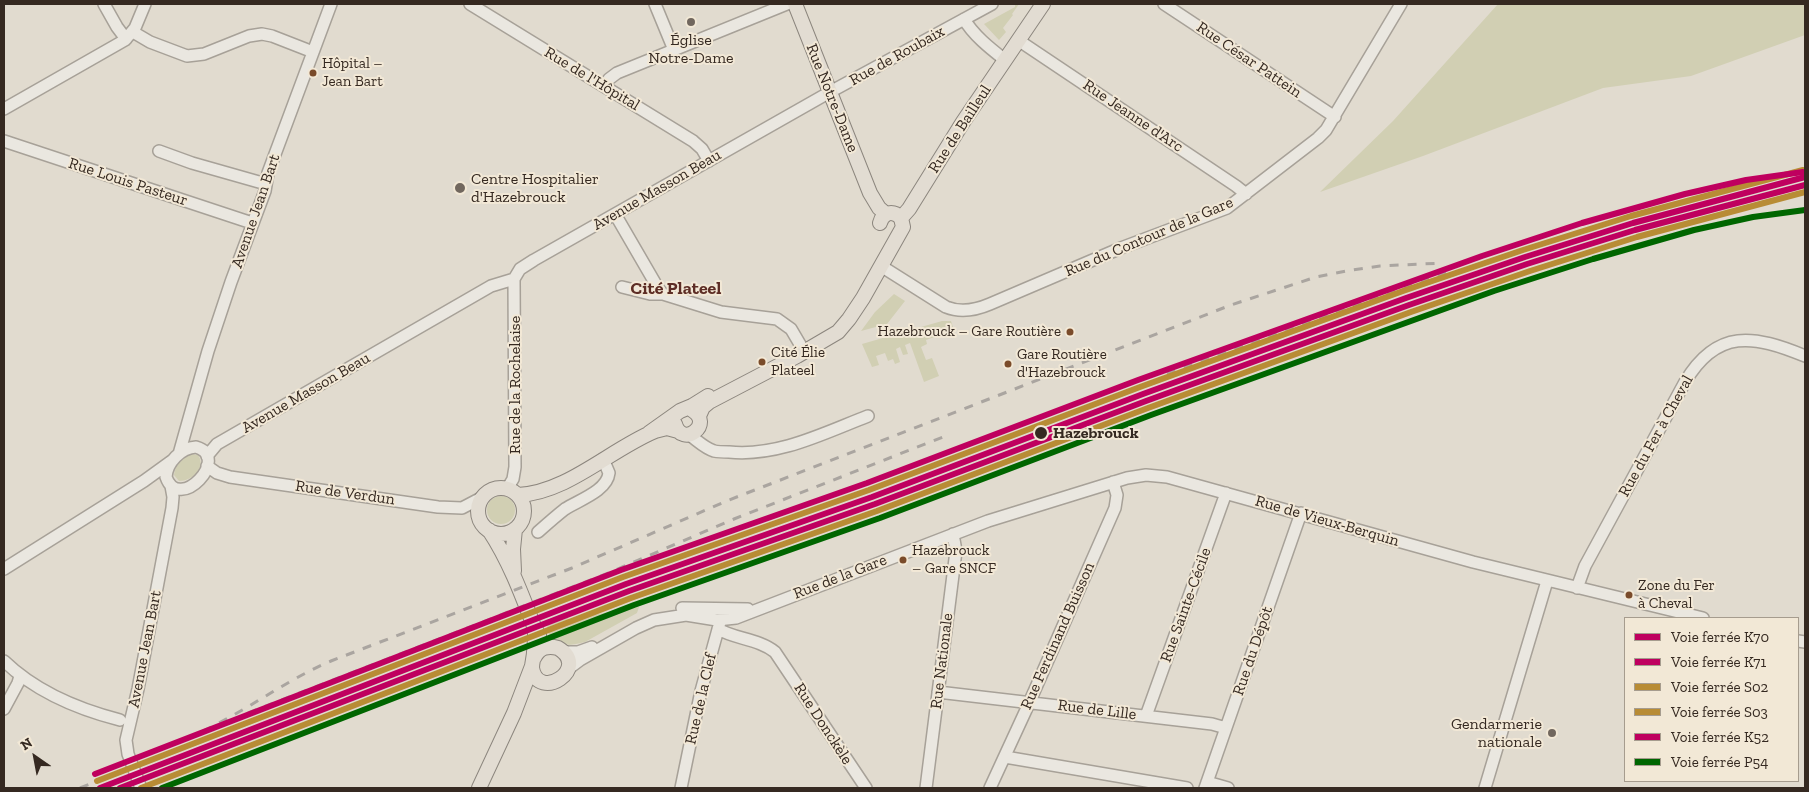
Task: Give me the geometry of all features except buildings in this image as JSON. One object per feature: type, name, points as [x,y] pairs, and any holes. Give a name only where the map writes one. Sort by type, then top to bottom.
[{"type":"main road","name":"Rue Notre-Dame","points":[[795,4],[883,224]]},
{"type":"main road","name":"Rue de Bailleul","points":[[901,218],[909,209],[963,122],[1042,4]]},
{"type":"main road","points":[[514,576],[513,554],[516,529],[538,500],[565,481],[649,433],[688,422],[709,402],[797,356],[838,332],[855,310],[900,233],[903,226],[901,218],[894,213],[883,224],[884,244],[847,313],[828,331],[705,398],[688,422]]},
{"type":"main road","points":[[883,224],[892,236],[900,233]]},
{"type":"main road","points":[[535,629],[568,661],[568,669],[559,680],[551,683],[545,682],[536,676],[533,662],[535,629],[514,576],[498,544],[482,524],[478,513],[479,505],[483,497],[494,489],[536,493],[565,481]]},
{"type":"main road","points":[[512,492],[523,504],[524,516]]},
{"type":"main road","points":[[488,530],[501,534],[509,533],[516,529]]},
{"type":"main road","points":[[479,788],[514,713],[533,662],[540,649],[557,649]]},
{"type":"main road","points":[[514,713],[531,693],[545,682]]},
{"type":"street","points":[[104,4],[117,27],[130,35],[187,56],[204,54],[257,34],[269,35],[313,52]]},
{"type":"street","points":[[6,104],[130,35],[145,4]]},
{"type":"street","name":"Avenue Jean Bart","points":[[176,457],[208,351],[266,184],[268,172],[331,4]]},
{"type":"street","name":"Rue de l'Hôpital","points":[[470,4],[693,141],[702,149],[709,160]]},
{"type":"street","points":[[655,4],[674,50]]},
{"type":"street","points":[[604,86],[617,73],[787,4]]},
{"type":"street","name":"Rue de Roubaix","points":[[830,92],[992,4]]},
{"type":"street","name":"Rue César Pattein","points":[[1164,4],[1335,117]]},
{"type":"street","name":"Rue du Contour de la Gare","points":[[880,266],[946,307],[963,310],[978,309],[1127,245],[1227,208],[1318,138],[1335,117],[1401,4]]},
{"type":"street","points":[[964,19],[994,52],[1005,60]]},
{"type":"street","name":"Rue Jeanne d'Arc","points":[[1018,40],[1246,194]]},
{"type":"street","name":"Avenue Masson Beau","points":[[207,461],[218,444],[486,289],[514,280],[520,269],[529,263],[830,92]]},
{"type":"street","name":"Rue Louis Pasteur","points":[[4,140],[252,223]]},
{"type":"street","points":[[159,151],[192,163],[266,184]]},
{"type":"street","points":[[614,214],[663,294]]},
{"type":"street","name":"Rue de la Rochelaise","points":[[512,492],[515,468],[514,280]]},
{"type":"street","points":[[622,287],[650,294],[663,294],[728,313],[777,319],[791,329],[801,346]]},
{"type":"street","points":[[486,289],[502,290],[514,300]]},
{"type":"street","name":"Rue du Fer à Cheval","points":[[1577,588],[1585,566],[1685,382],[1703,359],[1720,347],[1746,340],[1773,343],[1805,356]]},
{"type":"street","points":[[688,422],[728,452],[757,452],[784,447],[868,416]]},
{"type":"street","points":[[144,481],[159,478],[180,490],[189,487],[201,479],[207,461],[204,451],[191,438],[188,421]]},
{"type":"street","points":[[4,569],[144,481],[189,448],[198,447]]},
{"type":"street","points":[[169,483],[167,470],[176,457]]},
{"type":"street","points":[[538,532],[565,509],[591,494],[606,482],[610,473],[603,459]]},
{"type":"street","name":"Rue de Verdun","points":[[207,461],[217,473],[230,477],[438,507],[462,508],[483,497]]},
{"type":"street","name":"Rue de Vieux-Berquin","points":[[953,534],[998,517],[1113,482],[1134,476],[1156,475],[1301,513],[1473,562],[1699,617]]},
{"type":"street","name":"Rue Ferdinand Buisson","points":[[990,788],[1115,508],[1117,495],[1113,482]]},
{"type":"street","name":"Avenue Jean Bart","points":[[141,788],[128,754],[126,740],[138,689],[172,508],[173,497],[169,483]]},
{"type":"street","name":"Avenue Jean Bart","points":[[172,508],[178,498],[189,487]]},
{"type":"street","name":"Rue Sainte-Cécile","points":[[1146,716],[1226,493]]},
{"type":"street","name":"Rue du Dépôt","points":[[1206,785],[1301,513]]},
{"type":"street","name":"Rue de la Gare","points":[[720,619],[736,618],[755,609],[953,534]]},
{"type":"street","name":"Rue Nationale","points":[[926,788],[956,551],[953,534]]},
{"type":"street","points":[[1485,788],[1547,581]]},
{"type":"street","points":[[557,649],[574,652],[586,649],[638,621],[666,610],[686,608],[720,619]]},
{"type":"street","points":[[568,669],[620,637],[654,620],[686,615],[720,619]]},
{"type":"street","name":"Rue Donckèle","points":[[720,619],[728,634],[770,648],[780,659],[866,788]]},
{"type":"street","name":"Rue de la Clef","points":[[681,788],[701,691],[720,619]]},
{"type":"street","points":[[4,661],[20,676],[44,691],[79,708],[120,720]]},
{"type":"street","points":[[4,709],[20,676]]},
{"type":"street","name":"Rue de Lille","points":[[938,692],[1212,724],[1226,728]]},
{"type":"street","points":[[1005,757],[1187,788]]},
{"type":"street","points":[[1206,785],[1228,788]]},
{"type":"shaded area","points":[[1015,4],[1019,4],[1003,28],[1006,32],[999,40],[984,24],[1015,7]]},
{"type":"shaded area","points":[[1498,4],[1805,4],[1805,35],[1691,76],[1603,88],[1423,156],[1320,192],[1393,121]]},
{"type":"shaded area","points":[[894,294],[905,301],[887,324],[861,331],[875,312]]},
{"type":"shaded area","points":[[942,321],[951,321],[954,330],[926,340],[927,344],[921,347],[926,360],[932,358],[939,376],[924,382],[910,343],[905,345],[908,354],[903,355],[900,347],[896,349],[900,362],[895,364],[893,359],[888,361],[885,353],[876,356],[879,365],[872,367],[862,344]]},
{"type":"shaded area","points":[[191,454],[198,455],[201,465],[197,473],[189,479],[179,481],[174,475],[177,465]]},
{"type":"shaded area","points":[[501,496],[511,500],[515,510],[511,520],[501,524],[491,520],[487,510],[491,500]]},
{"type":"shaded area","points":[[639,607],[637,613],[585,642],[569,645],[554,639],[548,633],[547,622],[565,616],[569,619]]},
{"type":"railway","points":[[203,731],[236,714],[298,677],[331,661],[572,568],[729,500],[1231,305],[1316,277],[1346,271],[1380,266],[1443,263]]},
{"type":"railway","points":[[1167,374],[1452,270]]},
{"type":"railway","points":[[248,713],[606,574],[734,519],[948,435]]},
{"type":"railway","points":[[190,737],[208,729]]},
{"type":"railway","points":[[80,788],[105,778]]},
{"type":"rail line","name":"S02","points":[[97,781],[623,577],[869,490],[1140,387],[1403,291],[1631,216],[1803,170]]},
{"type":"rail line","name":"K52","points":[[95,774],[621,570],[867,483],[1138,380],[1482,256],[1582,223],[1685,194],[1746,180],[1803,172]]},
{"type":"rail line","name":"K70","points":[[100,788],[626,584],[872,497],[1143,394],[1406,298],[1525,257],[1633,223],[1805,177]]},
{"type":"rail line","name":"K71","points":[[120,788],[629,591],[875,504],[1146,401],[1409,305],[1527,264],[1635,230],[1805,185]]},
{"type":"rail line","name":"S03","points":[[141,788],[631,598],[877,511],[1148,408],[1411,312],[1637,237],[1805,192]]},
{"type":"rail line","name":"P54","points":[[162,788],[634,605],[880,518],[1151,415],[1494,291],[1593,259],[1694,230],[1753,217],[1805,210]]},
{"type":"place","name":"Église Notre-Dame","points":[[691,22]]},
{"type":"place","name":"Hôpital – Jean Bart","points":[[313,73]]},
{"type":"place","name":"Centre Hospitalier d'Hazebrouck","points":[[460,188]]},
{"type":"place","name":"Hazebrouck – Gare Routière","points":[[1070,332]]},
{"type":"place","name":"Cité Élie Plateel","points":[[762,362]]},
{"type":"place","name":"Gare Routière d'Hazebrouck","points":[[1008,364]]},
{"type":"place","name":"Hazebrouck","points":[[1041,433]]},
{"type":"place","name":"Hazebrouck – Gare SNCF","points":[[903,560]]},
{"type":"place","name":"Zone du Fer à Cheval","points":[[1629,595]]},
{"type":"place","name":"Gendarmerie nationale","points":[[1552,733]]},
{"type":"district","name":"Cité Plateel","points":[[676,289]]}]
